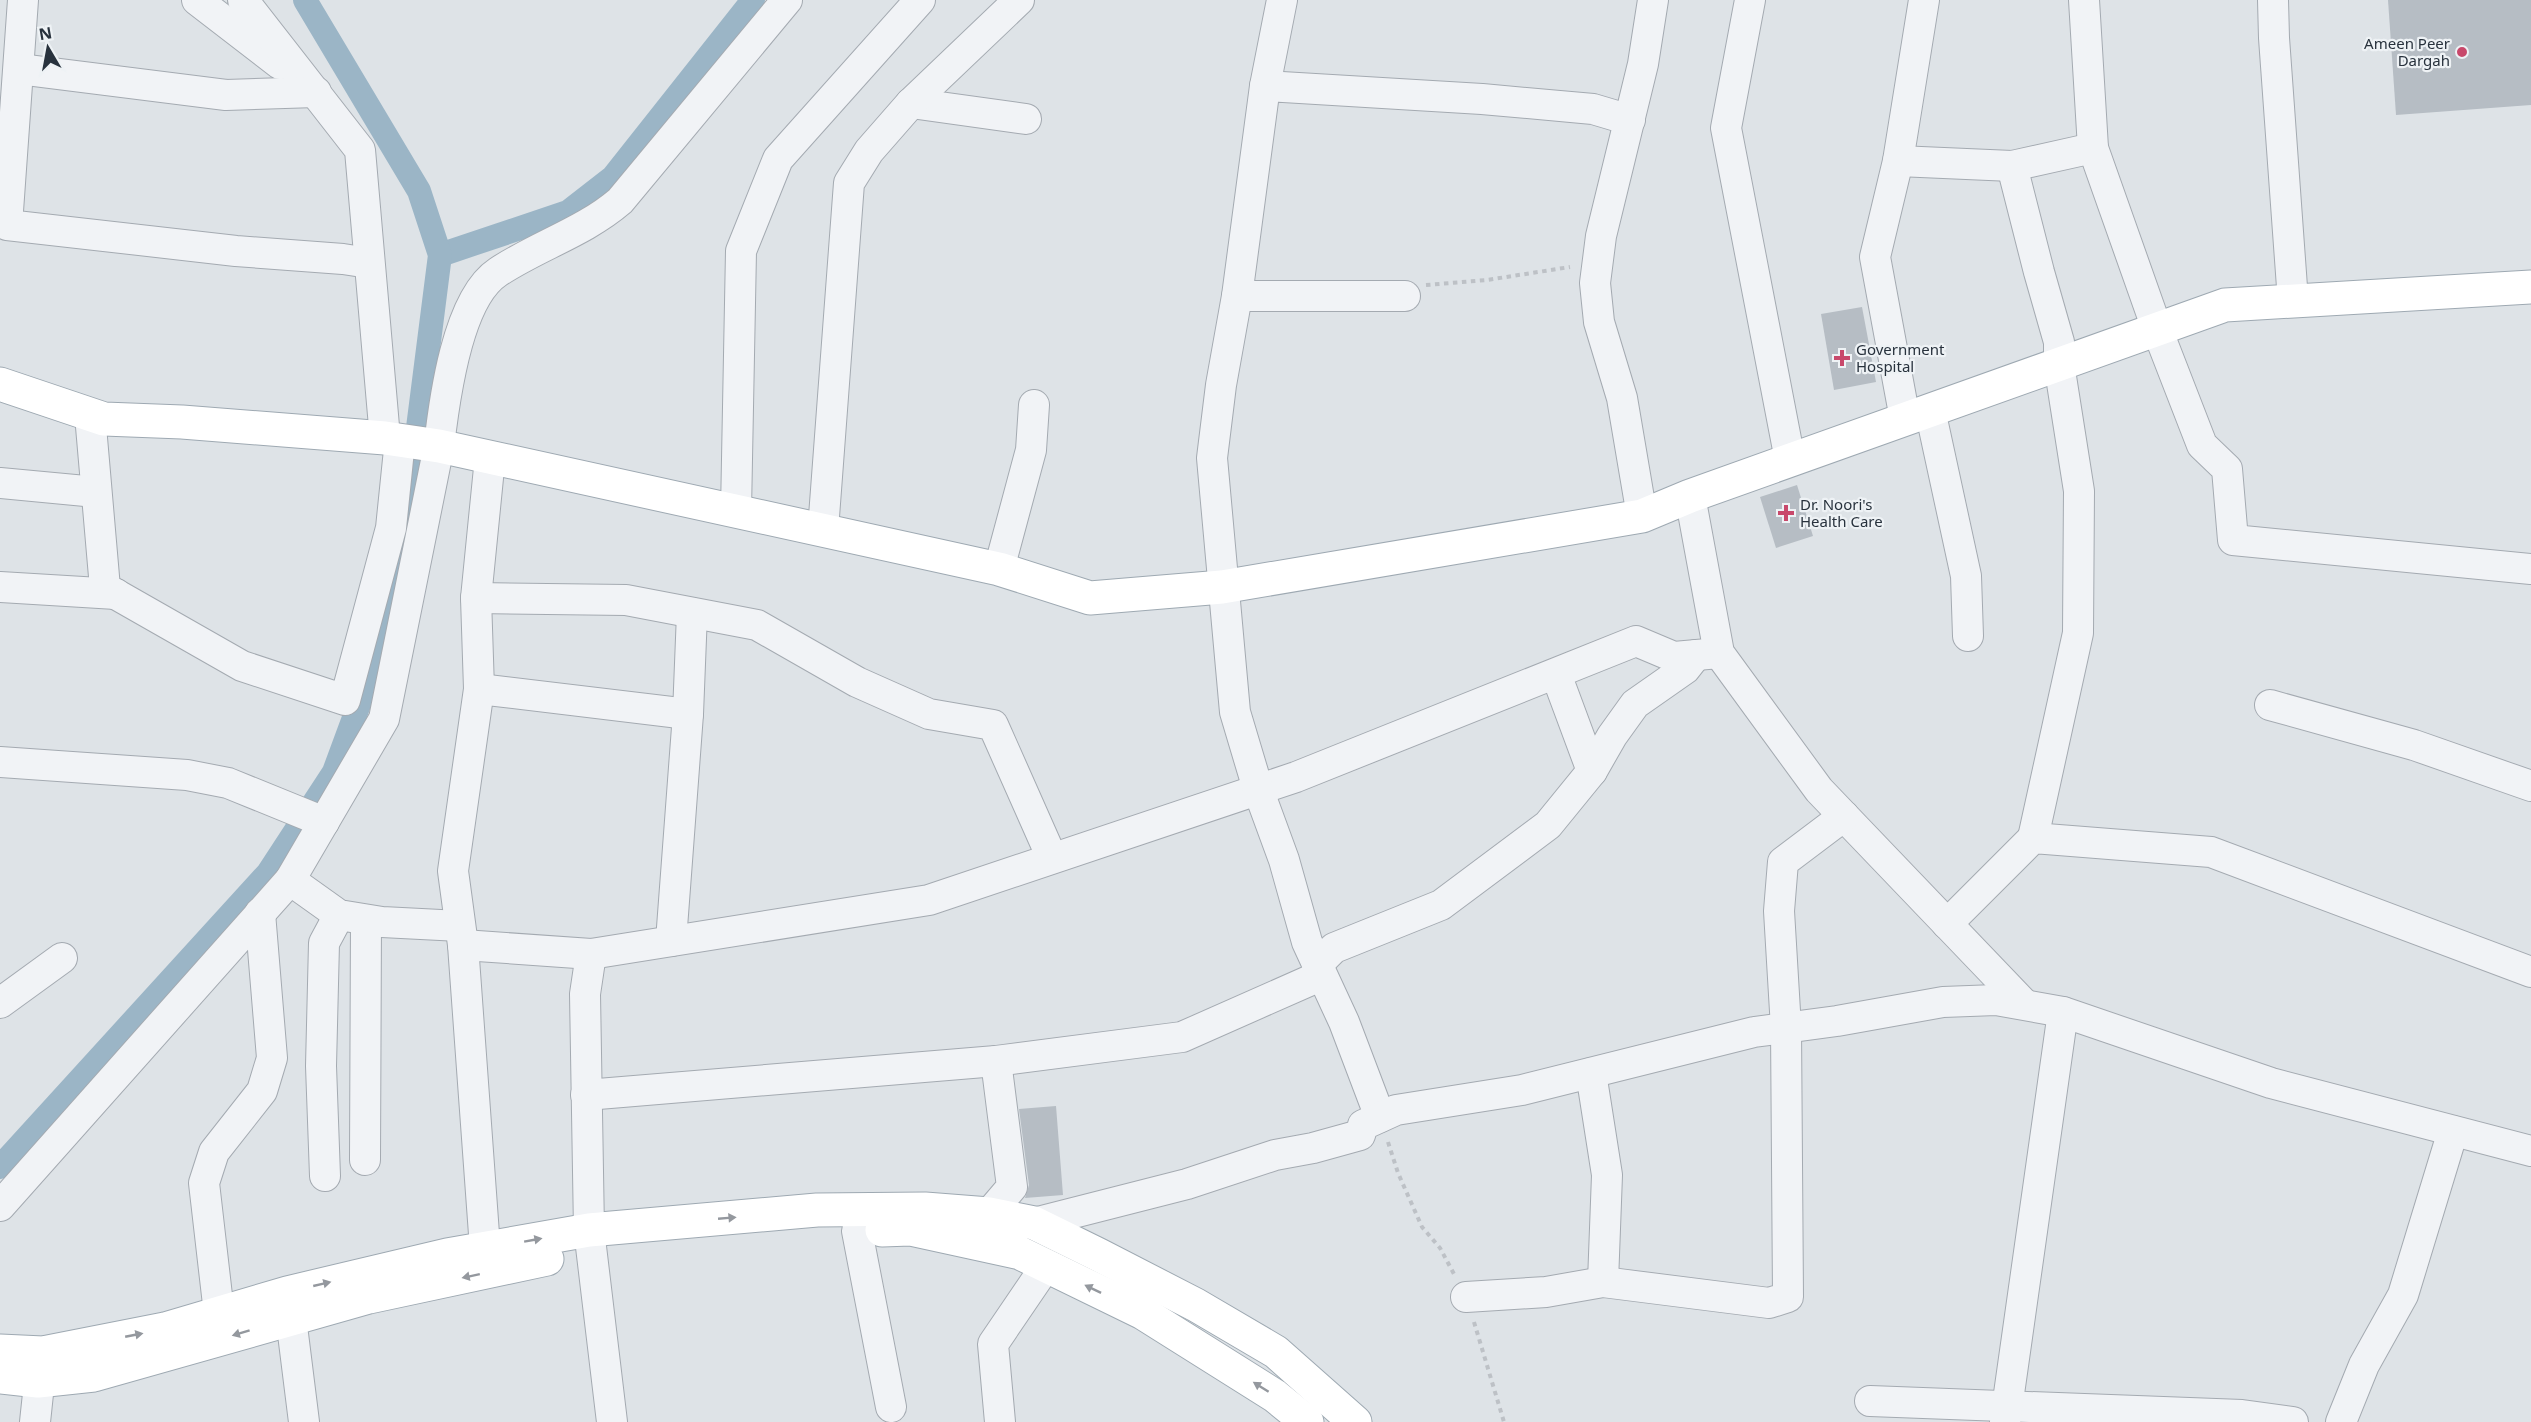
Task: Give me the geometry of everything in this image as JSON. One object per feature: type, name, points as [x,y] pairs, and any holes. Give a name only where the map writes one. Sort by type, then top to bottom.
[{"type":"main road","points":[[0,384],[104,419],[182,422],[411,442],[999,569],[1090,598],[1222,587],[1642,516],[1690,496],[2225,305],[2531,287]]},
{"type":"main road","points":[[0,1377],[219,1313],[369,1297],[590,1240],[818,1210],[925,1209],[988,1214],[1034,1223],[1196,1305],[1276,1352],[1355,1422]]},
{"type":"main road","points":[[0,1351],[40,1367],[94,1375],[289,1305],[485,1248],[590,1240],[910,1229],[1020,1253],[1143,1313],[1275,1396],[1308,1422]]},
{"type":"street","points":[[22,0],[20,69],[7,225],[236,251],[369,263]]},
{"type":"street","points":[[197,0],[316,92]]},
{"type":"street","points":[[0,1206],[290,880],[384,719],[411,442],[369,263],[360,150],[243,0]]},
{"type":"street","points":[[90,415],[105,588],[242,666],[345,700],[391,528],[411,442],[443,409],[452,363],[467,315],[480,293],[495,274],[602,216],[620,201],[787,0]]},
{"type":"street","points":[[736,512],[741,251],[778,159],[920,0]]},
{"type":"street","points":[[823,530],[849,183],[868,151],[911,104],[1018,0]]},
{"type":"street","points":[[1282,0],[1265,86],[1237,296],[1221,385],[1212,458],[1222,587],[1235,712],[1258,789],[1284,860],[1307,942],[1344,1022],[1380,1117]]},
{"type":"street","points":[[1642,516],[1622,398],[1599,322],[1595,282],[1601,236],[1643,64],[1653,0]]},
{"type":"street","points":[[1750,0],[1726,128],[1790,460]]},
{"type":"street","points":[[1924,0],[1898,161],[1875,257],[1965,576],[1968,636]]},
{"type":"street","points":[[2084,0],[2093,148],[2157,329],[2202,445],[2227,469],[2233,540],[2531,569]]},
{"type":"street","points":[[2273,0],[2293,301]]},
{"type":"street","points":[[20,69],[226,95],[316,92]]},
{"type":"street","points":[[1265,86],[1482,99],[1593,109],[1630,120]]},
{"type":"street","points":[[911,104],[1026,120]]},
{"type":"street","points":[[1898,161],[2012,166],[2093,148]]},
{"type":"street","points":[[1947,924],[2033,838],[2078,633],[2079,491],[2059,364],[2059,342],[2038,272],[2012,166]]},
{"type":"street","points":[[1237,296],[1411,291]]},
{"type":"street","points":[[999,569],[1031,450],[1034,405]]},
{"type":"street","points":[[485,1248],[462,935],[453,871],[479,689],[476,598],[490,458]]},
{"type":"street","points":[[0,483],[96,492]]},
{"type":"street","points":[[1690,496],[1707,654],[1819,790],[2024,1004]]},
{"type":"street","points":[[0,587],[116,594]]},
{"type":"street","points":[[476,598],[626,600],[757,625],[857,682],[929,714],[993,725],[1052,858]]},
{"type":"street","points":[[670,941],[688,714],[692,613]]},
{"type":"street","points":[[290,880],[353,917],[591,954],[929,900],[1296,777],[1636,641],[1674,657],[1707,654]]},
{"type":"street","points":[[1317,965],[1334,948],[1441,905],[1548,825],[1592,771],[1612,736],[1635,704],[1707,654]]},
{"type":"street","points":[[1556,674],[1592,771]]},
{"type":"street","points":[[479,689],[688,714]]},
{"type":"street","points":[[2270,705],[2414,745],[2531,786]]},
{"type":"street","points":[[0,762],[187,775],[228,783],[324,822]]},
{"type":"street","points":[[1466,1297],[1546,1292],[1603,1282],[1769,1303],[1788,1298],[1786,1028],[1779,911],[1783,862],[1844,816]]},
{"type":"street","points":[[2033,838],[2211,852],[2531,972]]},
{"type":"street","points":[[219,1313],[204,1183],[214,1152],[262,1090],[272,1058],[260,913]]},
{"type":"street","points":[[353,917],[364,1160]]},
{"type":"street","points":[[325,1176],[321,1066],[324,943],[353,917]]},
{"type":"street","points":[[591,954],[585,994],[590,1240],[612,1422]]},
{"type":"street","points":[[0,1003],[62,958]]},
{"type":"street","points":[[586,1095],[996,1061],[1182,1037],[1320,976],[1317,965]]},
{"type":"street","points":[[1034,1223],[1187,1184],[1275,1155],[1352,1138],[1360,1135],[1363,1125],[1396,1110],[1522,1090],[1754,1032],[1943,1002],[1996,999],[2063,1012],[2271,1083],[2531,1152]]},
{"type":"street","points":[[2005,1415],[2063,1012]]},
{"type":"street","points":[[988,1214],[1012,1187],[996,1061]]},
{"type":"street","points":[[1591,1073],[1607,1175],[1603,1282]]},
{"type":"street","points":[[2341,1422],[2364,1365],[2403,1295],[2453,1131]]},
{"type":"street","points":[[857,1231],[891,1407]]},
{"type":"street","points":[[1000,1422],[993,1344],[1046,1266]]},
{"type":"street","points":[[289,1305],[304,1422]]},
{"type":"street","points":[[35,1422],[40,1367]]},
{"type":"street","points":[[1870,1401],[2005,1415],[2242,1415],[2293,1422]]},
{"type":"path","points":[[1411,291],[1598,263]]},
{"type":"path","points":[[1380,1117],[1398,1173],[1422,1227],[1440,1248],[1466,1297],[1504,1422]]},
{"type":"building","name":"Ameen Peer Dargah","points":[[2388,0],[2531,0],[2531,105],[2396,115]]},
{"type":"building","points":[[1862,307],[1876,382],[1834,390],[1821,314]]},
{"type":"building","points":[[1797,485],[1813,536],[1776,548],[1760,497]]},
{"type":"building","points":[[1056,1106],[1063,1195],[1025,1198],[1029,1185],[1019,1109]]},
{"type":"waterway","points":[[0,1167],[268,873],[334,772],[385,634],[407,514],[440,255],[419,191],[305,0]]},
{"type":"waterway","points":[[440,255],[568,212],[613,177],[753,0]]},
{"type":"place","name":"Ameen Peer Dargah","points":[[2462,52]]},
{"type":"place","name":"Government Hospital","points":[[1842,358]]},
{"type":"place","name":"Dr. Noori's Health Care","points":[[1786,513]]}]
